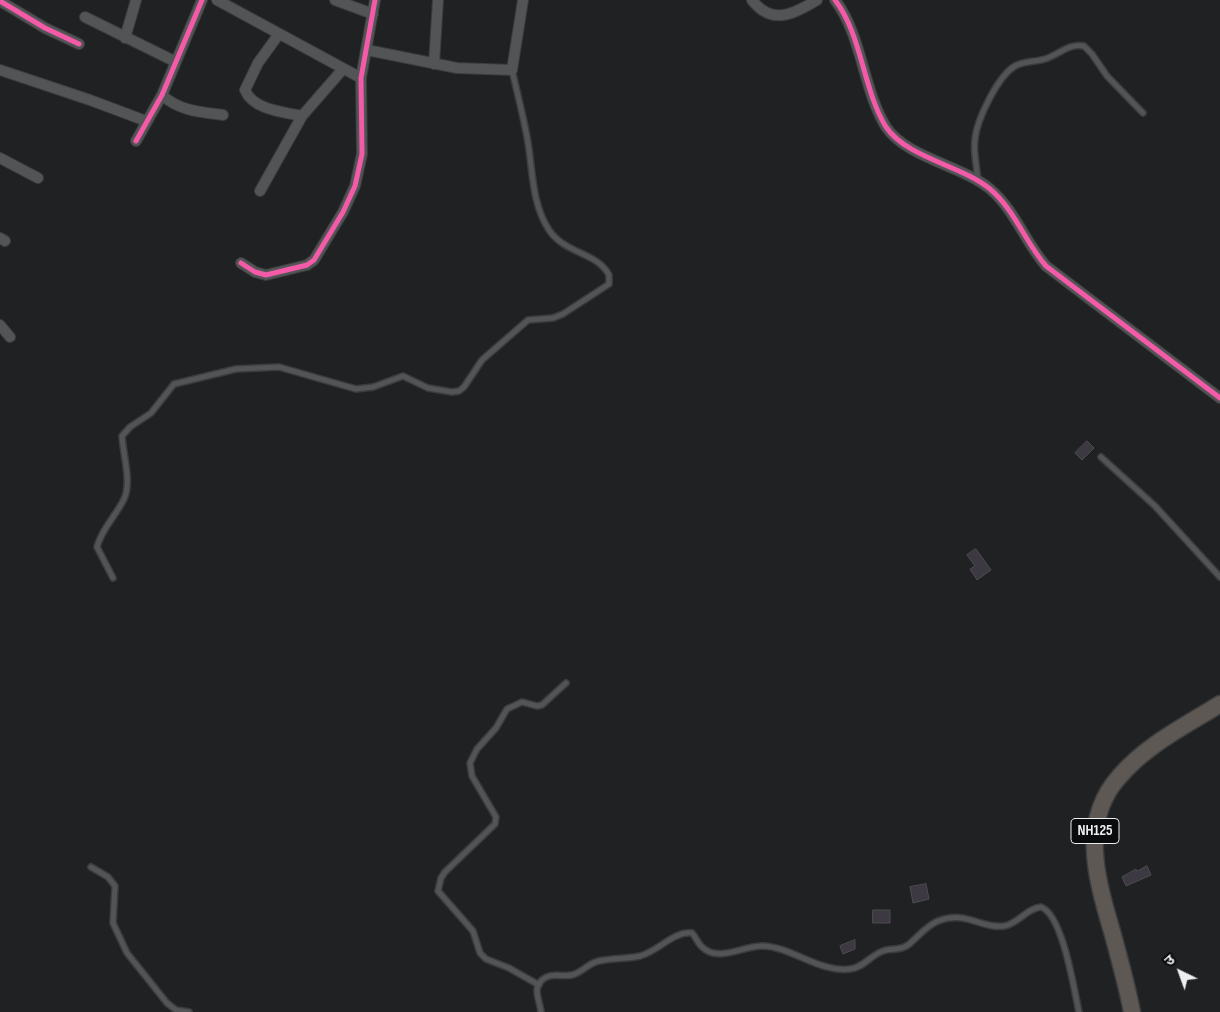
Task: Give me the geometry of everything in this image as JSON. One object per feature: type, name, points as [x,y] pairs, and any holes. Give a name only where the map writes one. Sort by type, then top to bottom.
[{"type":"highway","name":"NH125","points":[[1132,1012],[1125,977],[1097,880],[1094,856],[1096,824],[1103,799],[1118,777],[1155,744],[1220,704]]},
{"type":"street","points":[[125,38],[136,0]]},
{"type":"street","points":[[136,141],[162,95],[202,0]]},
{"type":"street","points":[[216,0],[361,78]]},
{"type":"street","points":[[335,0],[373,14]]},
{"type":"street","points":[[241,262],[255,272],[266,275],[307,266],[314,260],[343,212],[359,171],[363,145],[361,78],[375,0]]},
{"type":"street","points":[[434,64],[438,0]]},
{"type":"street","points":[[367,50],[457,68],[512,70],[523,0]]},
{"type":"street","points":[[752,0],[758,8],[770,15],[782,16],[797,12],[817,0]]},
{"type":"street","points":[[835,0],[847,18],[880,115],[892,133],[914,149],[978,181],[1005,205],[1037,256],[1046,266],[1220,398]]},
{"type":"street","points":[[0,1],[45,28],[79,44]]},
{"type":"street","points":[[85,17],[176,62]]},
{"type":"street","points":[[279,34],[258,63],[245,90],[251,98],[264,106],[302,116]]},
{"type":"street","points":[[260,191],[302,116],[343,69]]},
{"type":"street","points":[[0,70],[146,121]]},
{"type":"street","points":[[162,95],[170,102],[188,110],[223,115]]},
{"type":"street","points":[[0,158],[38,178]]},
{"type":"street","points":[[0,325],[10,337]]},
{"type":"lane","points":[[978,181],[975,148],[977,130],[999,83],[1010,69],[1017,65],[1045,59],[1072,46],[1084,46],[1107,76],[1143,113]]},
{"type":"lane","points":[[113,578],[97,547],[100,535],[125,498],[126,476],[122,436],[130,427],[151,412],[174,384],[236,369],[272,366],[356,389],[373,387],[403,376],[428,388],[452,392],[464,387],[482,360],[528,320],[553,318],[563,314],[609,284],[609,276],[599,263],[562,244],[546,224],[536,196],[527,136],[512,70]]},
{"type":"lane","points":[[1101,457],[1155,506],[1220,577]]},
{"type":"lane","points":[[538,985],[480,953],[473,931],[438,891],[441,878],[445,872],[493,828],[496,821],[496,817],[472,776],[470,769],[471,757],[496,728],[507,709],[522,702],[537,706],[542,705],[566,683]]},
{"type":"lane","points":[[92,867],[108,877],[115,886],[113,923],[130,958],[171,1006],[189,1012]]},
{"type":"lane","points":[[541,1012],[536,993],[538,985],[549,976],[566,976],[579,973],[599,961],[646,954],[672,938],[686,933],[692,934],[700,945],[711,952],[729,953],[752,946],[774,947],[827,966],[853,969],[882,951],[896,950],[907,946],[939,921],[966,918],[986,924],[1004,926],[1033,909],[1041,907],[1052,917],[1065,951],[1079,1012]]},
{"type":"building","points":[[1087,441],[1094,448],[1082,460],[1075,453]]},
{"type":"building","points":[[976,549],[991,570],[977,580],[970,569],[975,566],[967,555]]},
{"type":"building","points":[[1147,866],[1151,875],[1126,886],[1122,877],[1136,869],[1137,871]]},
{"type":"building","points":[[926,884],[929,899],[913,903],[910,887]]},
{"type":"building","points":[[873,910],[890,910],[890,923],[873,923]]},
{"type":"building","points":[[855,940],[855,949],[843,954],[840,946]]},
{"type":"cycle path","points":[[136,141],[162,95],[202,0]]},
{"type":"cycle path","points":[[241,263],[255,272],[266,275],[307,265],[314,260],[343,212],[355,186],[362,154],[361,78],[375,0]]},
{"type":"cycle path","points":[[835,0],[851,29],[878,112],[886,127],[895,138],[920,154],[964,174],[990,189],[999,197],[1013,216],[1046,266],[1220,398]]},
{"type":"cycle path","points":[[0,1],[45,28],[79,44]]}]
